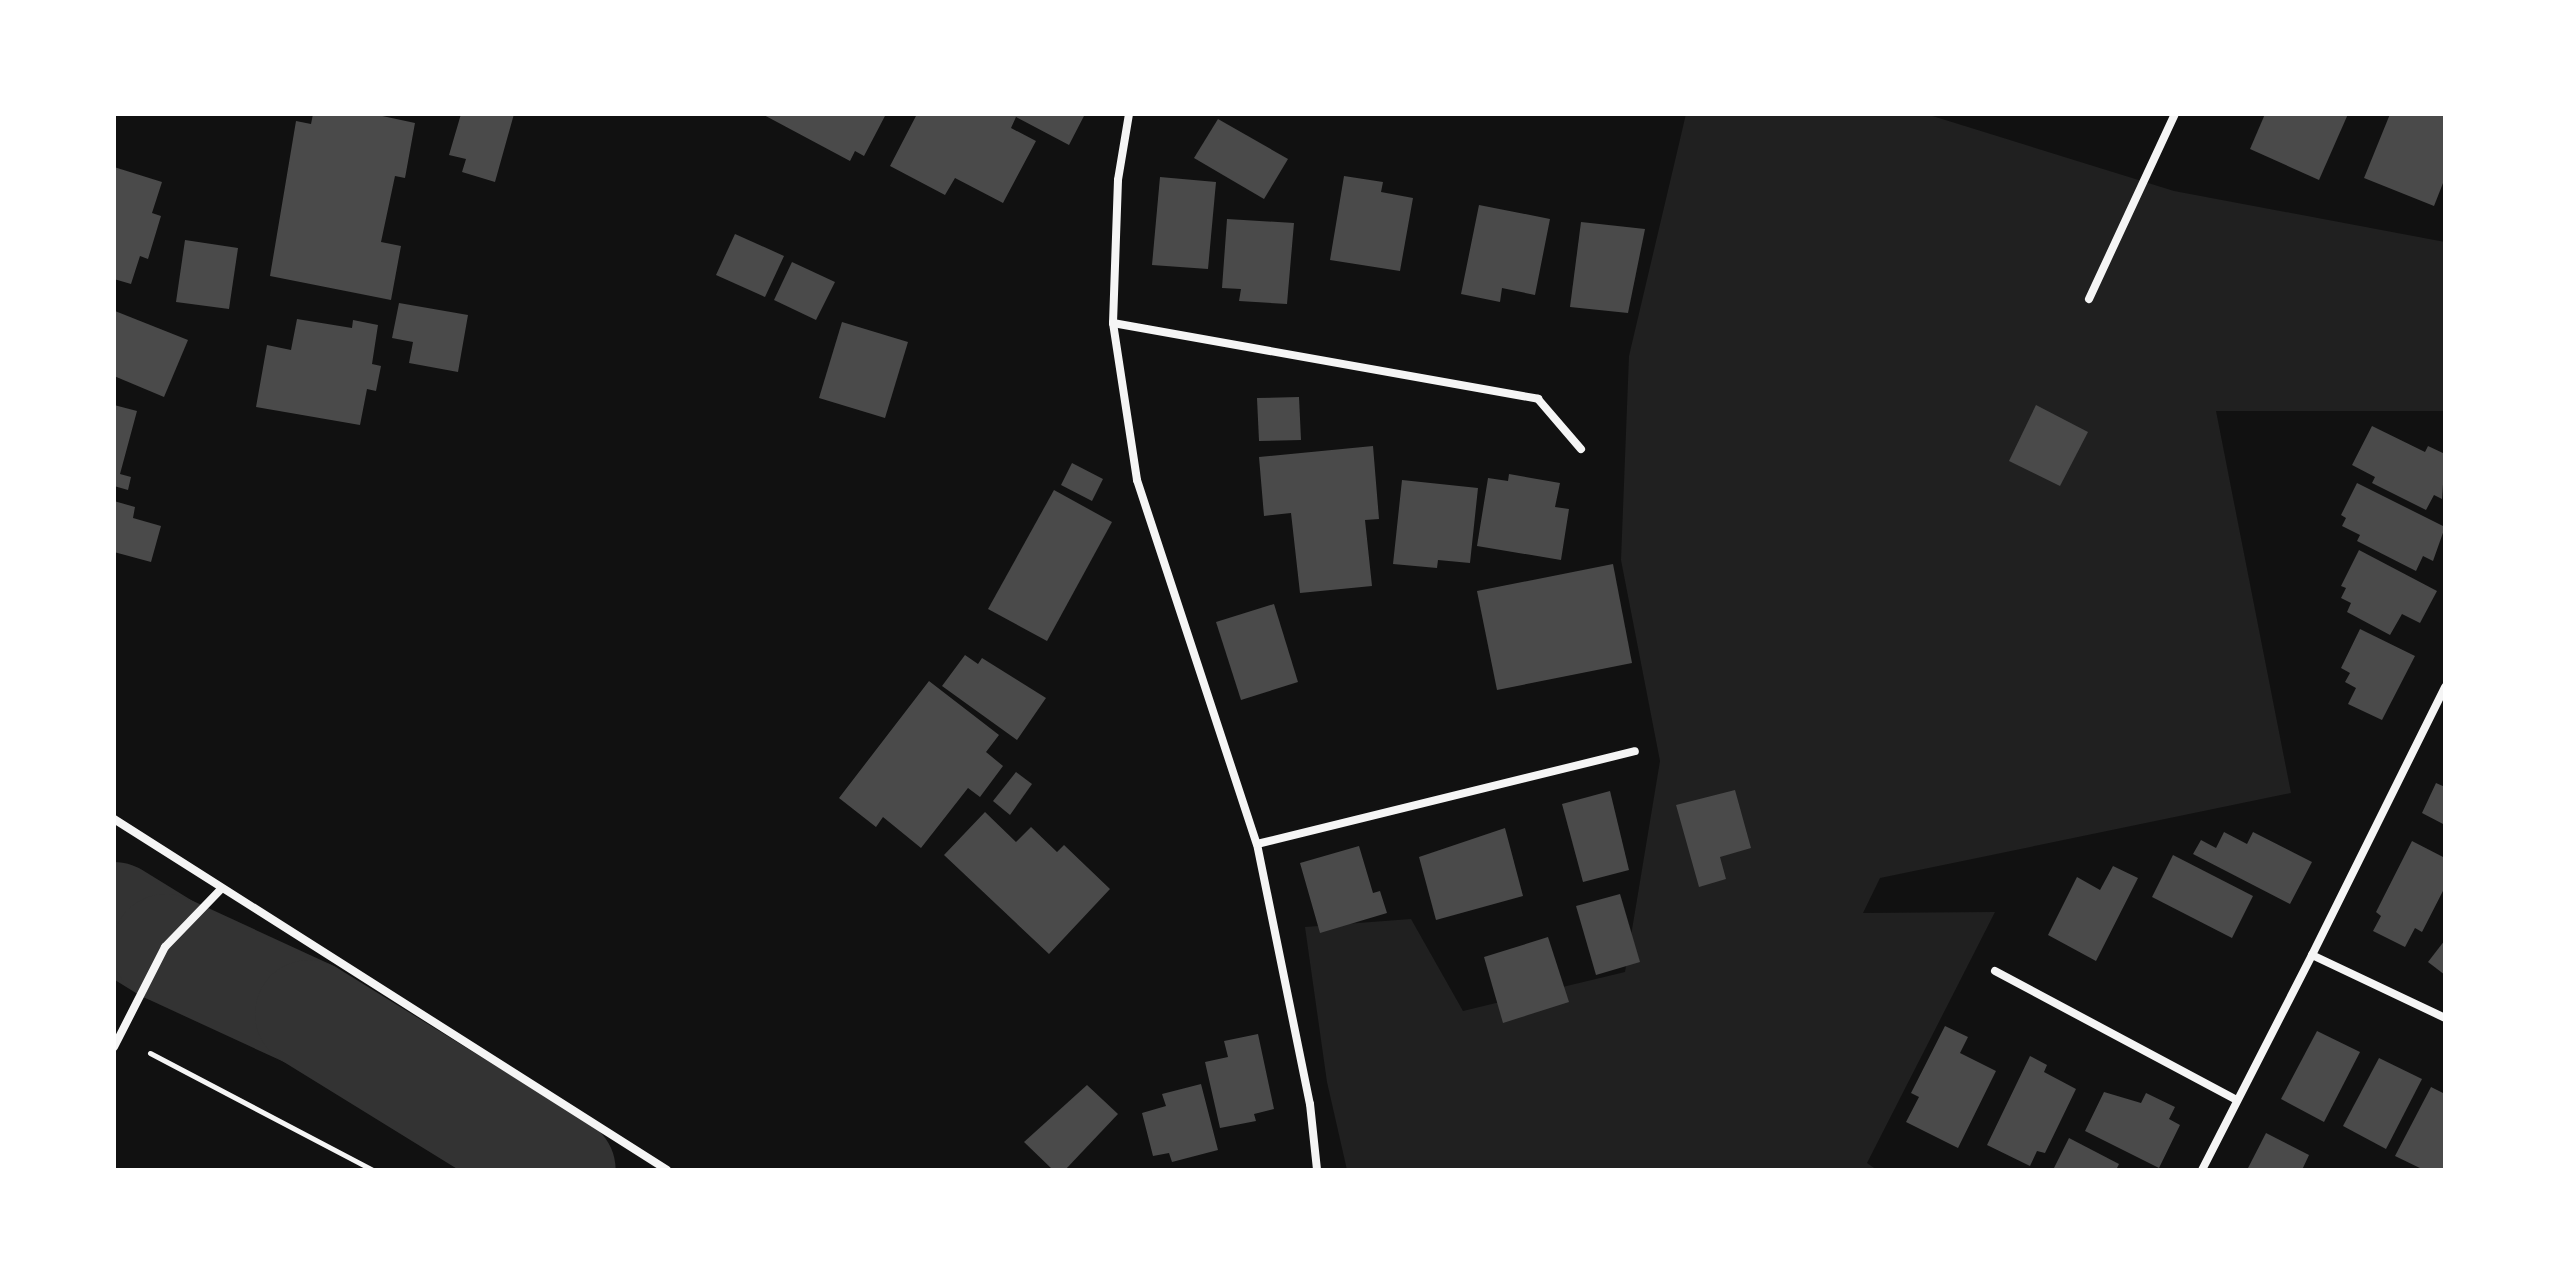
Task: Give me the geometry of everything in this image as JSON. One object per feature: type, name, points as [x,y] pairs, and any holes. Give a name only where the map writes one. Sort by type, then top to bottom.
[{"type":"street","points":[[1129,114],[1118,180],[1113,323],[1137,480],[1257,844],[1310,1104],[1317,1170]]},
{"type":"street","points":[[2089,299],[2175,114]]},
{"type":"street","points":[[1113,323],[1538,399],[1581,449]]},
{"type":"street","points":[[2202,1170],[2445,687]]},
{"type":"street","points":[[1257,844],[1635,751]]},
{"type":"street","points":[[114,819],[220,890],[667,1170]]},
{"type":"street","points":[[114,1047],[165,947],[220,890]]},
{"type":"street","points":[[2312,955],[2445,1018]]},
{"type":"street","points":[[1995,971],[2237,1100]]},
{"type":"path","points":[[119,1037],[373,1170]]},
{"type":"shaded area","points":[[1686,114],[1926,114],[2174,191],[2445,242],[2445,411],[2216,411],[2291,793],[1880,878],[1863,913],[1995,912],[1867,1163],[1877,1170],[1347,1170],[1327,1082],[1305,927],[1411,919],[1463,1011],[1625,972],[1660,761],[1621,560],[1629,356]]},
{"type":"building","points":[[313,114],[373,114],[415,123],[405,178],[395,176],[381,242],[401,246],[391,300],[270,276],[296,121],[311,124]]},
{"type":"building","points":[[461,114],[514,114],[495,182],[462,172],[466,159],[449,155]]},
{"type":"building","points":[[762,114],[886,114],[864,156],[855,151],[850,161]]},
{"type":"building","points":[[917,114],[1085,114],[1069,145],[1016,117],[1011,128],[1036,141],[1003,203],[955,178],[945,195],[890,166]]},
{"type":"building","points":[[2265,114],[2348,114],[2319,180],[2250,149]]},
{"type":"building","points":[[2390,114],[2445,114],[2445,178],[2434,206],[2364,178]]},
{"type":"building","points":[[1218,119],[1288,159],[1264,199],[1194,158]]},
{"type":"building","points":[[114,167],[162,182],[152,213],[161,216],[148,259],[140,256],[131,284],[114,279]]},
{"type":"building","points":[[1344,176],[1383,182],[1381,192],[1413,198],[1400,271],[1330,260]]},
{"type":"building","points":[[1160,177],[1216,182],[1208,269],[1152,265]]},
{"type":"building","points":[[1479,205],[1550,219],[1535,295],[1502,288],[1500,302],[1461,294]]},
{"type":"building","points":[[1227,219],[1294,223],[1287,304],[1239,301],[1241,289],[1222,288]]},
{"type":"building","points":[[1581,222],[1645,229],[1628,313],[1570,307]]},
{"type":"building","points":[[735,234],[784,256],[765,297],[716,275]]},
{"type":"building","points":[[185,240],[238,248],[229,309],[176,302]]},
{"type":"building","points":[[792,262],[835,282],[816,320],[774,300]]},
{"type":"building","points":[[399,303],[468,315],[458,372],[409,363],[413,342],[392,338]]},
{"type":"building","points":[[115,311],[188,340],[164,397],[114,376]]},
{"type":"building","points":[[297,319],[352,328],[353,320],[378,325],[372,364],[381,366],[376,391],[367,389],[360,425],[256,407],[267,345],[291,350]]},
{"type":"building","points":[[842,322],[908,342],[885,418],[819,398]]},
{"type":"building","points":[[1299,397],[1301,440],[1259,441],[1257,398]]},
{"type":"building","points":[[114,405],[137,411],[120,474],[131,477],[128,490],[114,486]]},
{"type":"building","points":[[2036,405],[2088,432],[2060,486],[2009,461]]},
{"type":"building","points":[[2372,426],[2425,452],[2428,446],[2445,454],[2442,499],[2434,495],[2426,510],[2372,483],[2375,477],[2352,465]]},
{"type":"building","points":[[1373,446],[1379,519],[1365,520],[1372,586],[1300,593],[1291,513],[1264,516],[1259,457]]},
{"type":"building","points":[[1072,463],[1103,479],[1092,501],[1061,485]]},
{"type":"building","points":[[1509,474],[1560,483],[1555,507],[1569,509],[1561,560],[1477,546],[1488,478],[1508,481]]},
{"type":"building","points":[[1402,480],[1478,488],[1470,563],[1438,560],[1437,568],[1393,564]]},
{"type":"building","points":[[2357,483],[2445,527],[2433,561],[2423,556],[2416,571],[2357,541],[2360,535],[2342,526],[2346,518],[2341,515]]},
{"type":"building","points":[[1054,490],[1112,522],[1047,641],[988,609]]},
{"type":"building","points":[[114,501],[135,507],[133,518],[161,526],[151,562],[114,552]]},
{"type":"building","points":[[2359,550],[2437,591],[2420,623],[2402,614],[2390,635],[2347,612],[2351,603],[2341,598],[2346,588],[2341,586]]},
{"type":"building","points":[[1613,564],[1632,663],[1497,690],[1477,591]]},
{"type":"building","points":[[1274,604],[1298,682],[1241,700],[1216,622]]},
{"type":"building","points":[[2360,629],[2415,656],[2382,720],[2348,704],[2356,688],[2345,682],[2350,673],[2341,668]]},
{"type":"building","points":[[965,655],[978,664],[982,658],[1046,698],[1017,740],[942,686]]},
{"type":"building","points":[[929,681],[999,735],[986,752],[1003,766],[980,797],[968,788],[921,848],[883,817],[876,827],[839,798]]},
{"type":"building","points":[[1016,772],[1032,784],[1010,815],[993,801]]},
{"type":"building","points":[[2436,783],[2445,787],[2445,825],[2422,813]]},
{"type":"building","points":[[1735,790],[1751,848],[1720,857],[1726,879],[1699,887],[1676,805]]},
{"type":"building","points":[[1610,791],[1629,870],[1583,882],[1562,804]]},
{"type":"building","points":[[985,812],[1016,842],[1031,827],[1057,852],[1064,845],[1110,889],[1049,954],[944,855]]},
{"type":"building","points":[[1505,828],[1523,896],[1436,920],[1419,857]]},
{"type":"building","points":[[2224,832],[2247,844],[2253,832],[2312,862],[2290,904],[2193,854],[2201,840],[2216,848]]},
{"type":"building","points":[[2412,841],[2445,858],[2445,887],[2422,932],[2415,928],[2405,947],[2373,931],[2381,916],[2376,912]]},
{"type":"building","points":[[1359,846],[1373,893],[1380,891],[1387,913],[1320,933],[1300,863]]},
{"type":"building","points":[[2173,855],[2253,896],[2232,938],[2152,897]]},
{"type":"building","points":[[2113,866],[2138,878],[2096,961],[2048,935],[2077,877],[2100,890]]},
{"type":"building","points":[[1620,894],[1640,962],[1596,975],[1576,906]]},
{"type":"building","points":[[1548,937],[1569,1002],[1503,1023],[1484,957]]},
{"type":"building","points":[[2445,940],[2445,975],[2428,962]]},
{"type":"building","points":[[1945,1026],[1968,1037],[1960,1053],[1996,1071],[1958,1148],[1906,1122],[1919,1097],[1911,1093]]},
{"type":"building","points":[[2317,1031],[2360,1052],[2324,1122],[2281,1099]]},
{"type":"building","points":[[1258,1034],[1274,1109],[1254,1114],[1256,1121],[1220,1128],[1205,1062],[1228,1057],[1224,1041]]},
{"type":"building","points":[[2030,1056],[2047,1065],[2044,1072],[2076,1089],[2045,1153],[2037,1151],[2030,1166],[1987,1145]]},
{"type":"building","points":[[2379,1058],[2422,1079],[2386,1149],[2343,1126]]},
{"type":"building","points":[[1201,1084],[1218,1150],[1172,1162],[1169,1153],[1153,1156],[1142,1113],[1166,1106],[1162,1094]]},
{"type":"building","points":[[1087,1085],[1118,1114],[1065,1170],[1053,1170],[1024,1142]]},
{"type":"building","points":[[2431,1087],[2445,1094],[2443,1170],[2424,1170],[2395,1156]]},
{"type":"building","points":[[2104,1092],[2141,1103],[2146,1093],[2175,1107],[2169,1119],[2180,1125],[2159,1168],[2085,1131]]},
{"type":"building","points":[[2266,1133],[2309,1155],[2302,1170],[2247,1170]]},
{"type":"building","points":[[2069,1138],[2119,1164],[2116,1170],[2053,1170]]},
{"type":"waterway","points":[[114,916],[166,948],[309,1014],[562,1170]]}]
